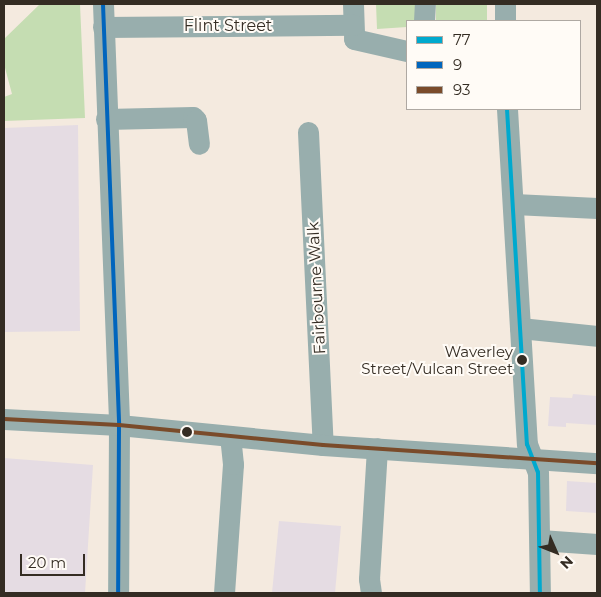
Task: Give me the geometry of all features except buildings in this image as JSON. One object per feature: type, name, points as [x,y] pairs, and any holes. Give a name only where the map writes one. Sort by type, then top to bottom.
[{"type":"street","points":[[102,4],[119,425],[118,593]]},
{"type":"street","points":[[353,4],[354,39],[406,51]]},
{"type":"street","points":[[424,20],[425,4]]},
{"type":"street","points":[[505,4],[505,20]]},
{"type":"street","name":"Flint Street","points":[[103,27],[353,25]]},
{"type":"street","points":[[508,110],[527,444],[538,472],[540,593]]},
{"type":"street","points":[[106,119],[193,117],[196,120],[199,144]]},
{"type":"street","name":"Fairbourne Walk","points":[[308,132],[323,445]]},
{"type":"street","points":[[514,204],[597,208]]},
{"type":"street","points":[[520,328],[597,336]]},
{"type":"street","points":[[4,419],[119,425],[323,445],[597,463]]},
{"type":"street","points":[[224,593],[233,464],[230,436]]},
{"type":"street","points":[[371,593],[369,579],[377,448]]},
{"type":"street","points":[[540,540],[597,544]]},
{"type":"green space","points":[[40,4],[80,4],[85,118],[4,121],[4,97],[12,94],[4,64],[4,39]]},
{"type":"green space","points":[[376,4],[416,4],[416,20],[406,20],[406,27],[377,29]]},
{"type":"green space","points":[[436,4],[487,4],[487,20],[436,20]]},
{"type":"transit line","name":"9","points":[[103,4],[119,425],[118,593]]},
{"type":"transit line","name":"77","points":[[507,110],[527,444],[538,472],[540,593]]},
{"type":"transit line","name":"93","points":[[4,419],[119,425],[323,445],[597,463]]},
{"type":"place","name":"Waverley Street/Vulcan Street","points":[[522,360]]}]
